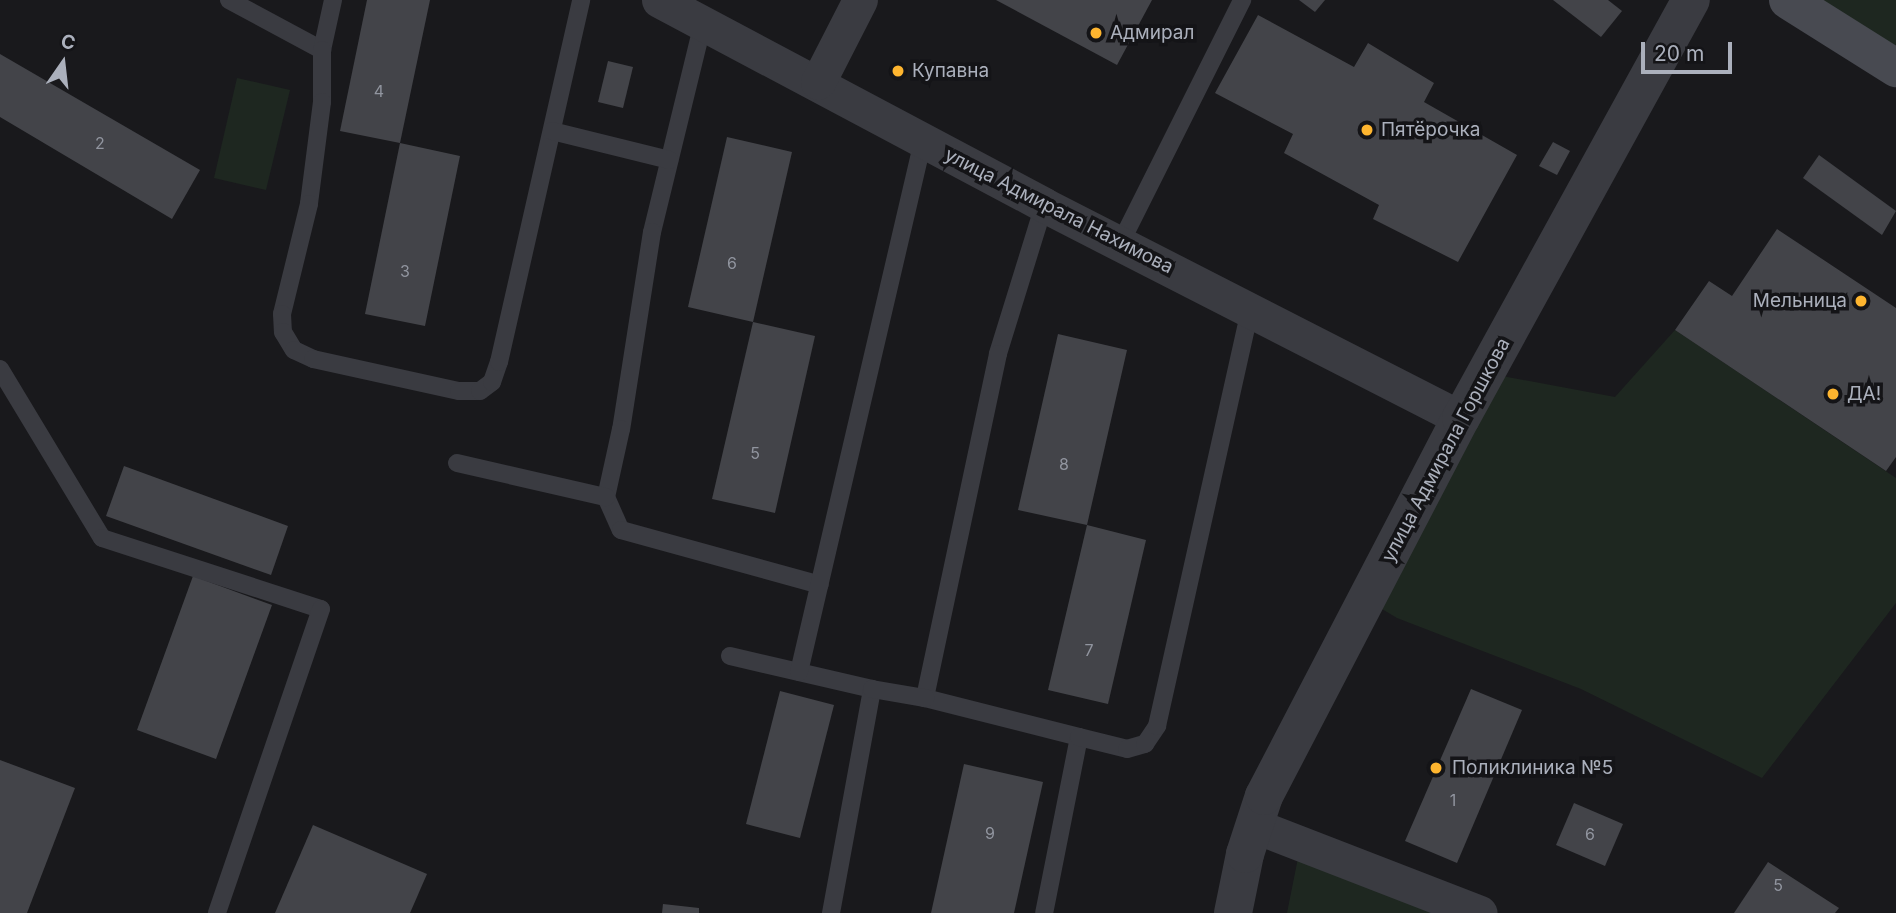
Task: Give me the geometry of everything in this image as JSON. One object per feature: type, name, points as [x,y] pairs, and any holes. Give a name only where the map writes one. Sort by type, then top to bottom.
[{"type":"main road","points":[[1788,0],[1896,68]]},
{"type":"street","name":"улица Адмирала Нахимова","points":[[659,0],[818,82],[1044,205],[1461,418]]},
{"type":"street","points":[[818,82],[860,0]]},
{"type":"street","name":"улица Адмирала Горшкова","points":[[1233,913],[1253,825],[1264,796],[1461,418],[1691,0]]},
{"type":"street","points":[[1253,825],[1480,913]]},
{"type":"lane","points":[[229,0],[322,50]]},
{"type":"lane","points":[[333,0],[322,50],[322,102],[309,204],[282,314],[283,332],[295,350],[313,359],[459,391],[480,391],[492,382],[581,0]]},
{"type":"lane","points":[[1120,244],[1242,0]]},
{"type":"lane","points":[[703,23],[652,232],[621,429],[606,496],[621,530],[820,585]]},
{"type":"lane","points":[[552,131],[669,160]]},
{"type":"lane","points":[[799,672],[923,141]]},
{"type":"lane","points":[[925,698],[998,354],[1044,205]]},
{"type":"lane","points":[[730,656],[872,689],[925,698],[1127,748],[1145,744],[1157,726],[1250,310]]},
{"type":"lane","points":[[0,369],[102,538],[321,609],[217,913]]},
{"type":"lane","points":[[457,463],[606,496]]},
{"type":"lane","points":[[831,913],[872,689]]},
{"type":"lane","points":[[1044,913],[1079,737]]},
{"type":"shaded area","points":[[1788,0],[1896,0],[1896,68]]},
{"type":"shaded area","points":[[237,78],[290,90],[266,190],[214,178]]},
{"type":"shaded area","points":[[1675,330],[1896,478],[1896,603],[1762,778],[1581,689],[1397,618],[1367,600],[1486,373],[1615,397]]},
{"type":"shaded area","points":[[1301,843],[1478,913],[1287,913]]},
{"type":"building","points":[[367,0],[430,0],[400,143],[340,131]]},
{"type":"building","name":"Адмирал","points":[[996,0],[1152,0],[1117,65]]},
{"type":"building","points":[[1299,0],[1325,0],[1315,12]]},
{"type":"building","points":[[1553,0],[1608,0],[1622,11],[1601,37]]},
{"type":"building","points":[[1258,15],[1354,67],[1368,43],[1434,83],[1424,102],[1517,155],[1458,262],[1373,219],[1379,205],[1284,153],[1293,134],[1215,93]]},
{"type":"building","points":[[0,54],[200,170],[172,219],[0,117]]},
{"type":"building","points":[[608,61],[633,67],[623,108],[598,102]]},
{"type":"building","points":[[727,137],[792,152],[753,322],[688,307]]},
{"type":"building","points":[[1553,142],[1570,151],[1557,175],[1539,166]]},
{"type":"building","points":[[400,143],[460,156],[425,326],[365,314]]},
{"type":"building","points":[[1819,155],[1896,211],[1882,235],[1803,178]]},
{"type":"building","name":"ДА!","points":[[1777,229],[1896,308],[1896,457],[1886,471],[1675,330],[1709,281],[1732,296]]},
{"type":"building","points":[[753,322],[815,336],[775,513],[712,499]]},
{"type":"building","points":[[1058,334],[1127,350],[1087,525],[1018,510]]},
{"type":"building","points":[[124,466],[288,526],[271,575],[106,516]]},
{"type":"building","points":[[1087,525],[1146,540],[1108,704],[1048,690]]},
{"type":"building","points":[[193,576],[272,605],[216,759],[137,730]]},
{"type":"building","points":[[1471,689],[1522,710],[1457,863],[1405,841]]},
{"type":"building","points":[[780,691],[834,705],[800,838],[746,824]]},
{"type":"building","points":[[0,760],[75,788],[27,913],[0,913]]},
{"type":"building","points":[[964,764],[1043,782],[1014,913],[931,913]]},
{"type":"building","points":[[1574,803],[1623,824],[1605,866],[1556,845]]},
{"type":"building","points":[[313,825],[427,874],[410,913],[275,913]]},
{"type":"building","points":[[1768,862],[1839,908],[1835,913],[1734,913]]},
{"type":"building","points":[[663,904],[699,908],[699,913],[662,913]]},
{"type":"place","name":"Адмирал","points":[[1096,33]]},
{"type":"place","name":"Купавна","points":[[898,71]]},
{"type":"place","name":"Пятёрочка","points":[[1367,130]]},
{"type":"place","name":"Мельница","points":[[1861,301]]},
{"type":"place","name":"ДА!","points":[[1833,394]]},
{"type":"place","name":"Поликлиника №5","points":[[1436,768]]}]
